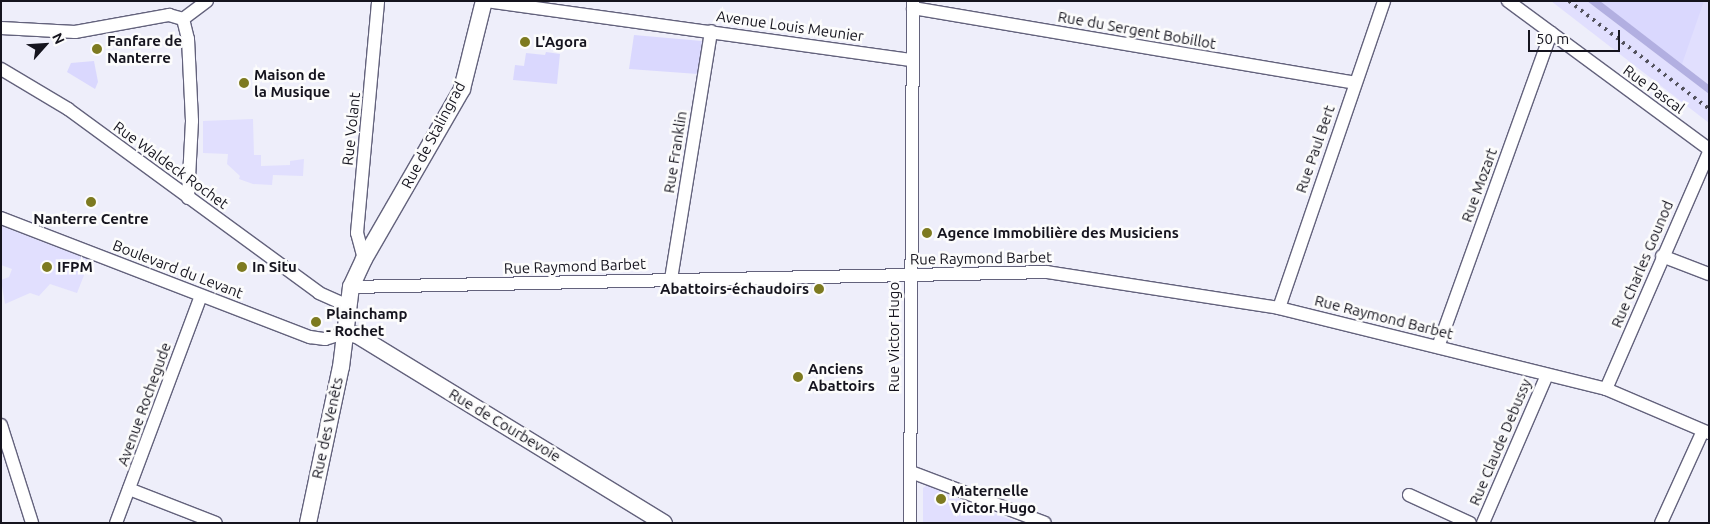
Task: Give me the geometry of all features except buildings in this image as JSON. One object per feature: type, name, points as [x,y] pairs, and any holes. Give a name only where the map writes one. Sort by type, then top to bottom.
[{"type":"street","points":[[183,19],[207,1]]},
{"type":"street","name":"Rue Volant","points":[[364,259],[357,233],[378,1]]},
{"type":"street","name":"Rue de Stalingrad","points":[[351,287],[377,235],[462,89],[485,1]]},
{"type":"street","name":"Avenue Louis Meunier","points":[[485,1],[631,23],[711,31],[912,60]]},
{"type":"street","name":"Rue Paul Bert","points":[[1279,308],[1384,1]]},
{"type":"street","name":"Rue Pascal","points":[[1508,1],[1709,150]]},
{"type":"street","name":"Rue du Sergent Bobillot","points":[[913,5],[1355,84]]},
{"type":"street","name":"Rue Victor Hugo","points":[[910,523],[913,5]]},
{"type":"street","points":[[1,28],[75,32],[169,15],[183,19]]},
{"type":"street","points":[[183,19],[188,39],[192,121],[188,198]]},
{"type":"street","name":"Rue Franklin","points":[[670,279],[711,31]]},
{"type":"street","name":"Rue Mozart","points":[[1438,348],[1551,34]]},
{"type":"street","name":"Rue Waldeck Rochet","points":[[1,69],[68,109],[319,293],[348,306]]},
{"type":"street","name":"Rue Charles Gounod","points":[[1606,389],[1709,150]]},
{"type":"street","name":"Boulevard du Levant","points":[[1,218],[310,337],[325,339],[345,333]]},
{"type":"street","points":[[1662,256],[1709,274]]},
{"type":"street","name":"Rue Raymond Barbet","points":[[351,287],[1047,272],[1279,308],[1606,389],[1706,432]]},
{"type":"street","name":"Rue des Venêts","points":[[308,523],[327,439],[351,287]]},
{"type":"street","name":"Avenue Rochegude","points":[[116,523],[201,296]]},
{"type":"street","name":"Rue de Courbevoie","points":[[345,333],[357,335],[664,523]]},
{"type":"street","name":"Rue Claude Debussy","points":[[1483,523],[1547,375]]},
{"type":"street","points":[[1,425],[4,444],[32,523]]},
{"type":"street","points":[[1661,523],[1706,432]]},
{"type":"street","points":[[910,472],[1045,523]]},
{"type":"street","points":[[129,489],[216,523]]},
{"type":"street","name":"Rue Claude Debussy","points":[[1409,495],[1470,523]]},
{"type":"shaded area","points":[[1551,1],[1587,1],[1709,94],[1709,123]]},
{"type":"shaded area","points":[[1587,1],[1600,1],[1709,85],[1709,94]]},
{"type":"shaded area","points":[[1602,1],[1709,1],[1709,85],[1602,3]]},
{"type":"shaded area","points":[[1602,1],[1704,1],[1682,64],[1602,3]]},
{"type":"shaded area","points":[[634,35],[702,41],[698,74],[629,69]]},
{"type":"shaded area","points":[[546,52],[560,54],[557,84],[513,80],[515,65],[524,66],[526,53],[545,55]]},
{"type":"shaded area","points":[[94,61],[98,82],[95,89],[67,72],[71,63]]},
{"type":"shaded area","points":[[253,119],[254,155],[261,155],[261,166],[290,165],[290,161],[304,159],[303,176],[273,175],[272,185],[253,184],[239,179],[240,176],[227,164],[228,154],[203,153],[203,121]]},
{"type":"shaded area","name":"IFPM","points":[[1,226],[90,260],[77,293],[50,284],[39,296],[30,293],[5,304],[1,280],[9,277],[12,269],[1,265]]},
{"type":"shaded area","name":"Maternelle Victor Hugo","points":[[927,485],[1019,523],[923,523],[923,488]]},
{"type":"railway","points":[[1569,1],[1709,109]]},
{"type":"place","name":"L'Agora","points":[[525,42]]},
{"type":"place","name":"Fanfare de Nanterre","points":[[97,49]]},
{"type":"place","name":"Maison de la Musique","points":[[244,83]]},
{"type":"place","name":"Nanterre Centre","points":[[91,202]]},
{"type":"place","name":"Agence Immobilière des Musiciens","points":[[927,233]]},
{"type":"place","name":"IFPM","points":[[47,267]]},
{"type":"place","name":"In Situ","points":[[242,267]]},
{"type":"place","name":"Abattoirs-échaudoirs","points":[[819,289]]},
{"type":"place","name":"Plainchamp - Rochet","points":[[316,322]]},
{"type":"place","name":"Anciens Abattoirs","points":[[798,377]]},
{"type":"place","name":"Maternelle Victor Hugo","points":[[941,499]]}]
